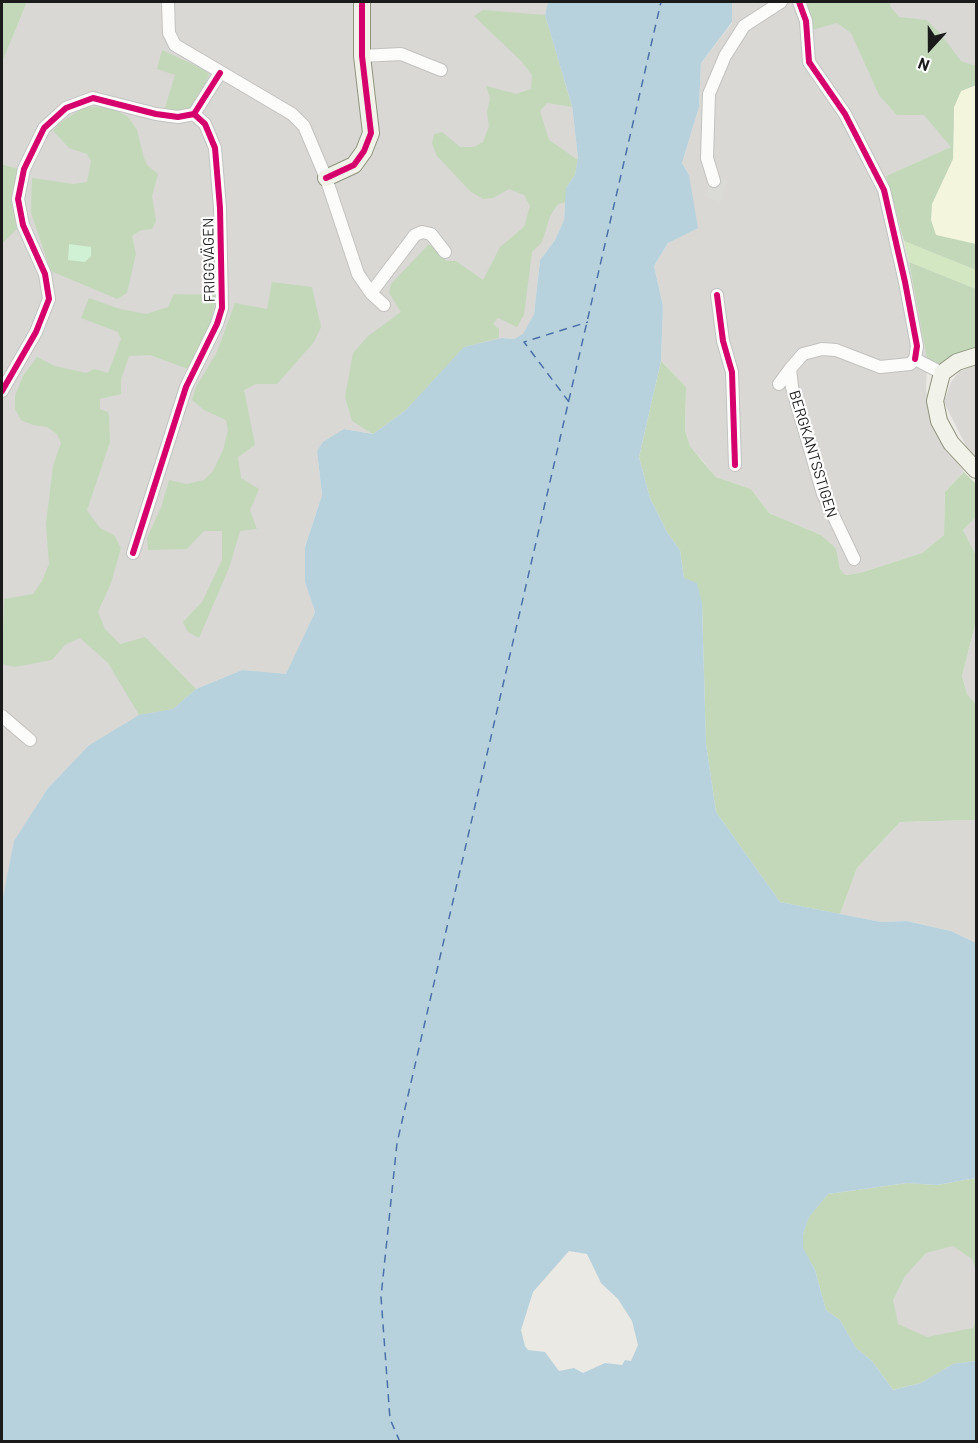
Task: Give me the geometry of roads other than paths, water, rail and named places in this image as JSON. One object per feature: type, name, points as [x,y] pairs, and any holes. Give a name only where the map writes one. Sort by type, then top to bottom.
[{"type":"street","points":[[168,2],[171,39],[298,120],[308,132],[358,274],[384,305]]},
{"type":"street","points":[[326,178],[349,169],[358,160],[368,142],[371,125],[362,56],[362,2]]},
{"type":"street","points":[[714,181],[707,158],[709,94],[725,56],[744,26],[781,2]]},
{"type":"street","points":[[799,2],[806,21],[809,62],[845,114],[884,190],[917,346],[915,359],[942,373]]},
{"type":"street","points":[[362,56],[400,54],[441,70]]},
{"type":"street","points":[[2,391],[36,332],[50,294],[45,274],[23,225],[18,199],[24,169],[44,128],[66,108],[93,98],[156,114],[178,117],[194,114],[220,72]]},
{"type":"street","name":"FRIGGVÄGEN","points":[[133,553],[186,387],[217,324],[223,300],[220,208],[214,148],[205,124],[194,114]]},
{"type":"street","points":[[371,292],[415,235],[422,232],[431,234],[438,240],[445,252]]},
{"type":"street","points":[[717,295],[723,341],[732,372],[735,465]]},
{"type":"street","name":"BERGKANTSSTIGEN","points":[[854,559],[823,494],[792,387],[790,369],[802,354],[822,349],[836,350],[880,367],[910,364],[915,359]]},
{"type":"street","points":[[976,356],[957,362],[942,373],[934,401],[939,421],[951,443],[976,470]]},
{"type":"street","points":[[779,384],[790,369]]},
{"type":"street","points":[[2,717],[30,740]]},
{"type":"water","points":[[548,2],[732,2],[732,22],[701,63],[699,107],[682,163],[689,175],[698,228],[668,243],[654,266],[663,306],[661,361],[639,457],[650,498],[667,532],[680,550],[684,578],[697,583],[702,603],[706,744],[716,812],[780,902],[881,922],[907,921],[951,931],[976,943],[976,1178],[937,1185],[907,1183],[828,1194],[809,1217],[803,1234],[803,1248],[815,1270],[826,1310],[840,1320],[856,1348],[872,1361],[893,1390],[921,1383],[953,1364],[976,1361],[976,1441],[2,1441],[2,902],[14,841],[48,788],[88,746],[139,715],[173,709],[196,689],[242,670],[286,674],[315,612],[305,582],[305,547],[322,495],[317,451],[323,442],[344,429],[373,434],[406,410],[464,347],[502,338],[514,339],[523,334],[534,314],[540,260],[555,240],[564,220],[566,188],[575,175],[578,158],[572,106],[545,15]],"holes":[[[569,1251],[587,1254],[601,1283],[618,1299],[632,1321],[638,1345],[631,1361],[625,1360],[622,1365],[605,1363],[583,1373],[574,1368],[559,1371],[545,1352],[528,1350],[521,1330],[533,1292]]]}]
